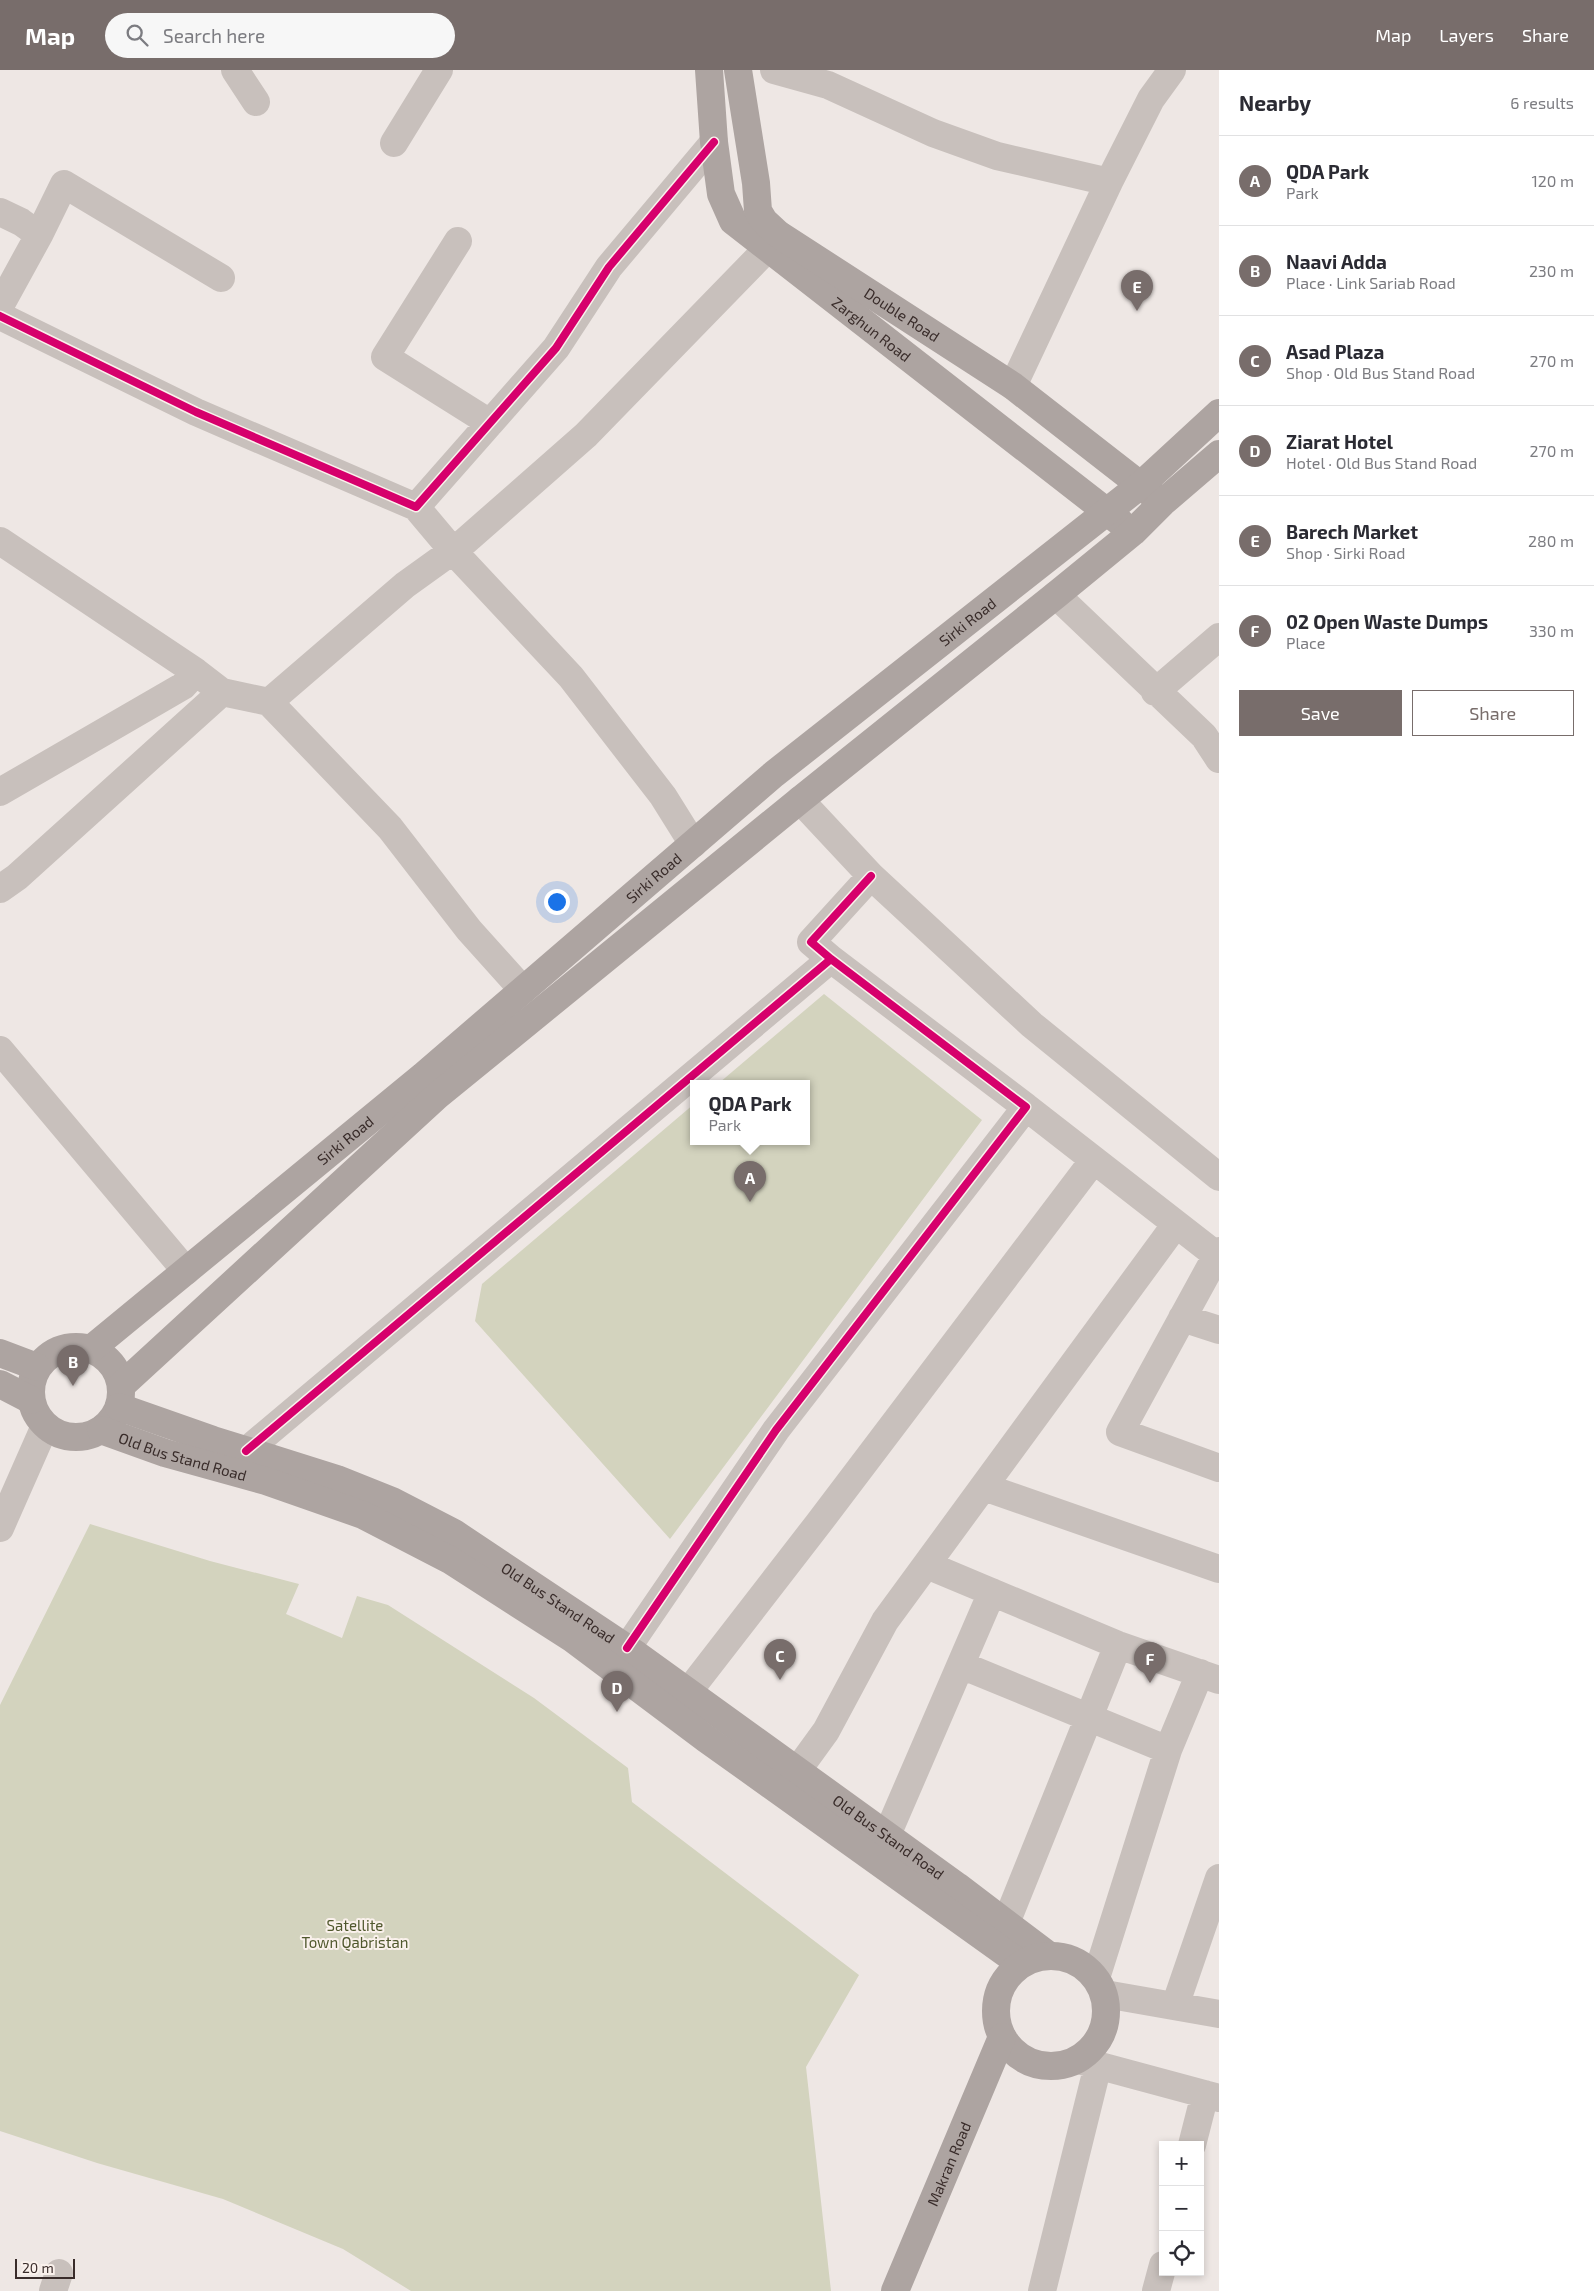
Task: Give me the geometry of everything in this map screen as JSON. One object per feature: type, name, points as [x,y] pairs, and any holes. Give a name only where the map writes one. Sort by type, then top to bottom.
[{"type":"main road","name":"Zarghun Road","points":[[709,70],[714,142],[721,194],[733,221],[773,241],[1133,532]]},
{"type":"main road","name":"Double Road","points":[[738,70],[756,183],[758,211],[773,241],[1013,386],[1142,484],[1162,503]]},
{"type":"main road","name":"Sirki Road","points":[[91,1349],[423,1076],[774,774],[1142,484],[1219,413]]},
{"type":"main road","name":"Sirki Road","points":[[120,1397],[437,1096],[1133,532],[1162,503],[1219,454]]},
{"type":"main road","points":[[82,1347],[91,1349],[111,1363],[118,1374],[120,1397],[112,1420],[101,1430],[87,1436],[72,1438],[58,1434],[45,1426],[34,1411],[31,1400],[31,1383],[37,1367],[52,1353],[61,1349],[82,1347]]},
{"type":"main road","points":[[0,1353],[37,1367]]},
{"type":"main road","points":[[0,1384],[31,1400]]},
{"type":"main road","name":"Old Bus Stand Road","points":[[120,1397],[246,1450],[336,1479],[392,1501],[454,1533],[627,1648],[1048,1955]]},
{"type":"main road","name":"Old Bus Stand Road","points":[[101,1430],[166,1453],[266,1482],[363,1516],[450,1560],[573,1639],[705,1738],[1022,1964]]},
{"type":"main road","points":[[1048,1955],[1066,1957],[1083,1965],[1100,1986],[1107,2013],[1103,2032],[1093,2048],[1088,2063],[1044,2066],[1027,2061],[1012,2051],[1002,2037],[996,2021],[996,2005],[1000,1989],[1009,1974],[1022,1964],[1034,1958],[1048,1955]]},
{"type":"main road","name":"Makran Road","points":[[895,2291],[1002,2037]]},
{"type":"street","points":[[235,70],[256,102]]},
{"type":"street","points":[[394,143],[439,70]]},
{"type":"street","points":[[774,70],[831,77],[933,133],[997,156],[1109,182]]},
{"type":"street","points":[[1013,386],[1109,182],[1151,99],[1172,70]]},
{"type":"street","points":[[416,507],[556,348],[609,267],[714,142]]},
{"type":"street","points":[[0,306],[39,235],[64,184],[221,278]]},
{"type":"street","points":[[0,212],[21,222],[39,235]]},
{"type":"street","points":[[458,241],[385,357],[490,423]]},
{"type":"street","points":[[269,702],[405,585],[453,551],[586,435],[773,241]]},
{"type":"street","points":[[0,316],[196,412],[416,507],[453,551],[572,677],[663,796],[693,844]]},
{"type":"street","points":[[0,542],[196,672],[222,692],[269,702],[390,828],[469,930],[523,990]]},
{"type":"street","points":[[1056,595],[1204,736],[1219,759]]},
{"type":"street","points":[[1156,692],[1219,637]]},
{"type":"street","points":[[0,792],[183,686],[196,672]]},
{"type":"street","points":[[0,889],[17,877],[222,692]]},
{"type":"street","points":[[800,800],[871,876],[1032,1025],[1219,1177]]},
{"type":"street","points":[[871,876],[811,942],[1093,1161],[1176,1224],[1218,1253],[1120,1432],[1219,1468]]},
{"type":"street","points":[[246,1450],[831,959]]},
{"type":"street","points":[[0,1050],[186,1271]]},
{"type":"street","points":[[627,1648],[776,1430],[1026,1108]]},
{"type":"street","points":[[688,1692],[1093,1161]]},
{"type":"street","points":[[797,1771],[826,1731],[885,1621],[1176,1224]]},
{"type":"street","points":[[1182,1318],[1219,1330]]},
{"type":"street","points":[[1,1523],[45,1426]]},
{"type":"street","points":[[984,1488],[1219,1569]]},
{"type":"street","points":[[926,1565],[1118,1645],[1210,1676],[1168,1750],[1100,1986],[1175,2006],[1219,2014]]},
{"type":"street","points":[[887,1836],[992,1592]]},
{"type":"street","points":[[1006,1923],[1118,1645]]},
{"type":"street","points":[[961,1665],[1168,1750]]},
{"type":"street","points":[[1175,2006],[1219,1878]]},
{"type":"street","points":[[1042,2291],[1088,2063],[1212,2096],[1194,2141]]},
{"type":"street","points":[[1156,2291],[1160,2276]]},
{"type":"green space","points":[[824,994],[982,1120],[670,1539],[475,1321],[482,1284],[690,1107],[690,1145],[810,1145],[810,1080],[723,1080]]},
{"type":"green space","name":"Satellite Town Qabristan","points":[[90,1524],[210,1561],[299,1584],[286,1614],[342,1638],[357,1596],[388,1605],[534,1698],[628,1768],[632,1802],[859,1975],[806,2067],[831,2291],[411,2291],[343,2249],[223,2199],[97,2163],[0,2131],[0,1705]]},
{"type":"cycle path","points":[[0,316],[196,412],[416,507],[556,348],[609,267],[714,142]]},
{"type":"cycle path","points":[[627,1648],[776,1430],[1026,1107],[811,942],[871,876]]},
{"type":"cycle path","points":[[246,1451],[831,959]]},
{"type":"place","name":"Barech Market","points":[[1137,311]]},
{"type":"place","name":"QDA Park","points":[[750,1202]]},
{"type":"place","name":"Naavi Adda","points":[[73,1386]]},
{"type":"place","name":"Asad Plaza","points":[[780,1680]]},
{"type":"place","name":"02 Open Waste Dumps","points":[[1150,1683]]},
{"type":"place","name":"Ziarat Hotel","points":[[617,1712]]}]
